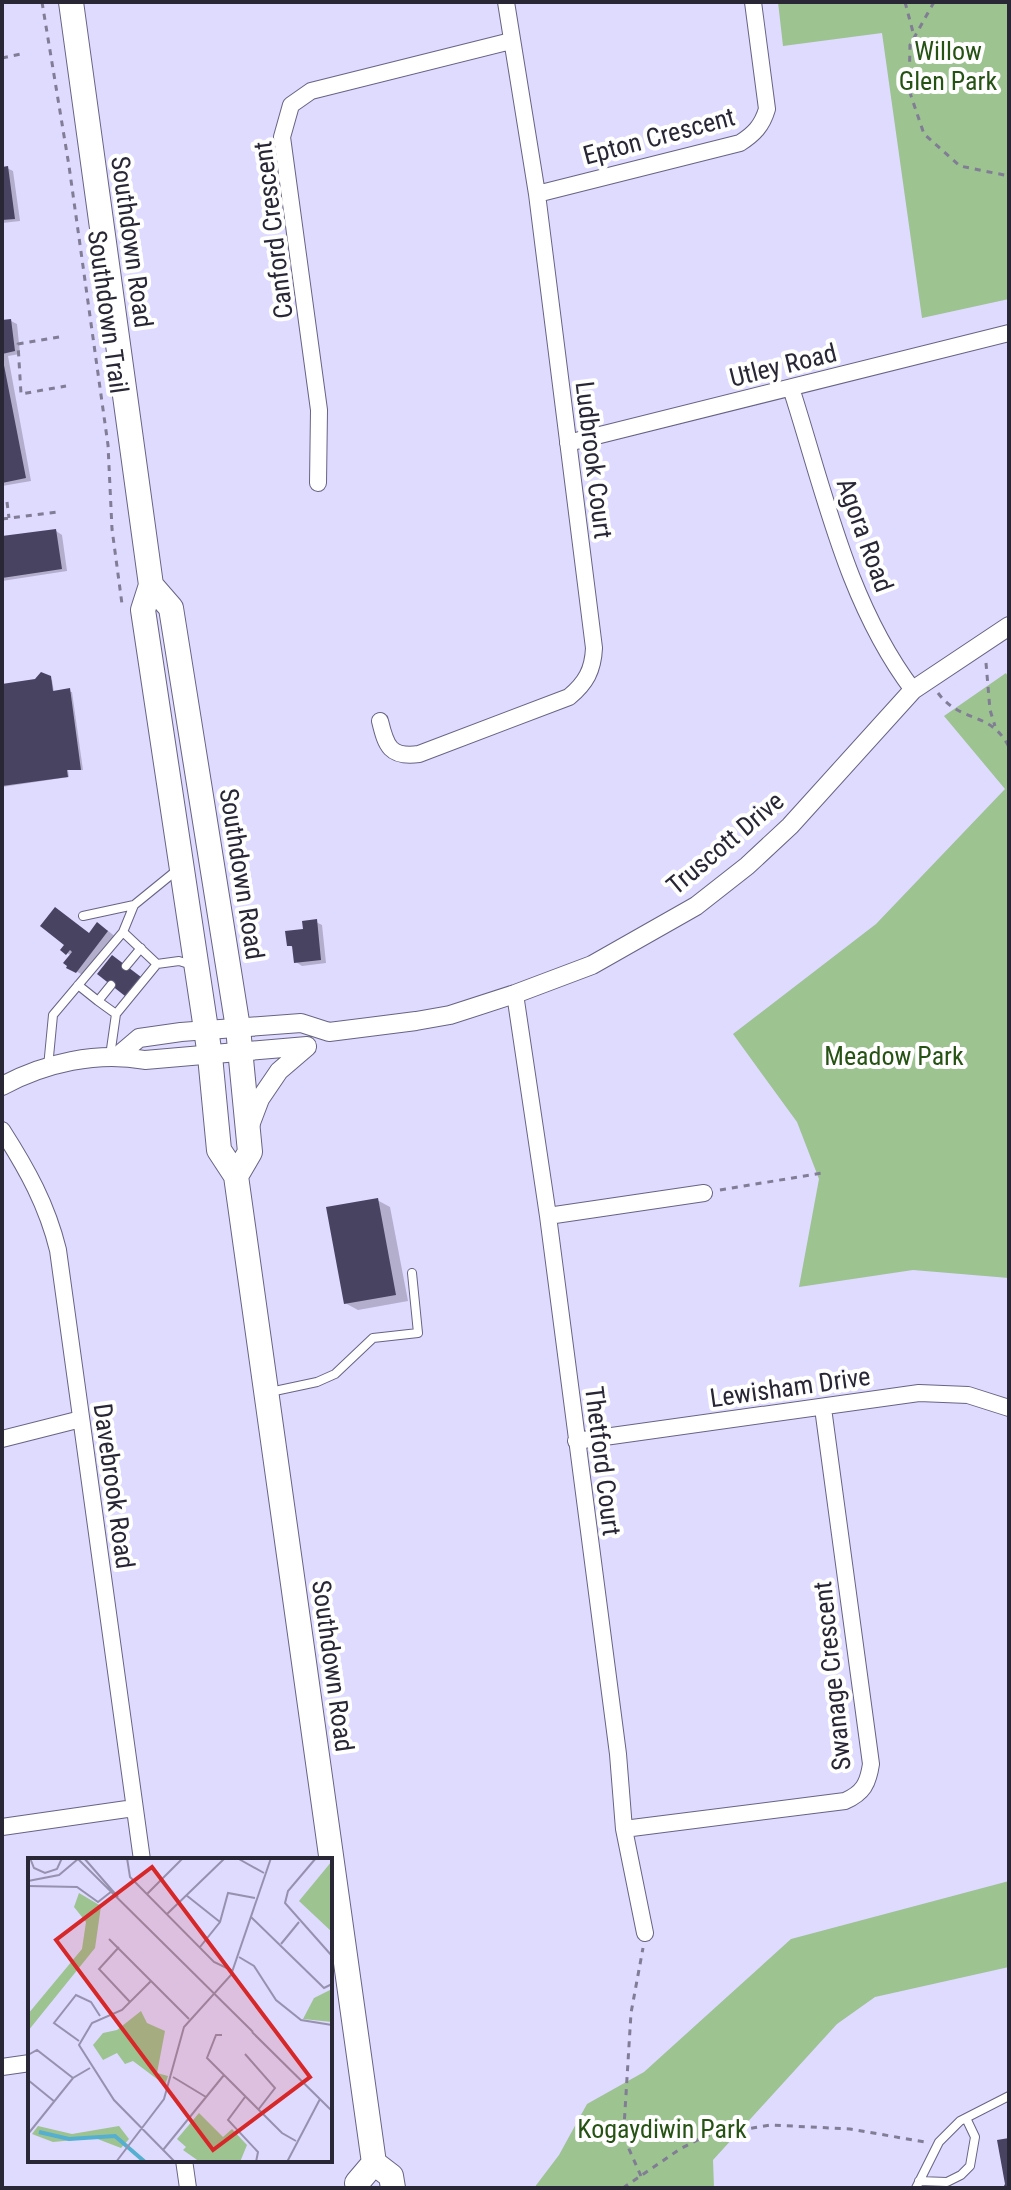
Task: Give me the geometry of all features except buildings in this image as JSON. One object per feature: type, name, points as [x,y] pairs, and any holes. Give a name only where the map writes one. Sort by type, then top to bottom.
[{"type":"main road","name":"Southdown Road","points":[[71,2],[151,585],[143,610],[210,1056],[219,1150],[236,1176],[331,1858]]},
{"type":"main road","name":"Southdown Road","points":[[151,585],[171,608],[238,1028],[250,1152],[236,1176]]},
{"type":"main road","name":"Southdown Road","points":[[332,1866],[374,2163],[391,2176],[393,2188]]},
{"type":"main road","points":[[358,2188],[357,2183],[374,2163]]},
{"type":"street","name":"Ludbrook Court","points":[[380,721],[385,741],[394,752],[419,754],[569,697],[583,685],[593,665],[594,648],[537,194],[506,2]]},
{"type":"street","name":"Epton Crescent","points":[[537,194],[740,143],[754,134],[763,122],[767,109],[753,2]]},
{"type":"street","name":"Canford Crescent","points":[[318,483],[319,410],[282,137],[291,105],[311,91],[511,41]]},
{"type":"street","name":"Utley Road","points":[[568,443],[1009,333]]},
{"type":"street","name":"Agora Road","points":[[791,388],[860,597],[889,658],[920,684]]},
{"type":"street","name":"Truscott Drive","points":[[2,1086],[62,1063],[114,1055],[145,1060],[307,1046],[329,1032],[450,1015],[592,965],[696,906],[747,866],[790,826],[920,684],[1009,626]]},
{"type":"street","name":"Thetford Court","points":[[515,994],[548,1216],[618,1754],[624,1829],[645,1933]]},
{"type":"street","name":"Truscott Drive","points":[[114,1055],[139,1038],[206,1029],[301,1023],[329,1032]]},
{"type":"street","points":[[248,1130],[260,1099],[279,1071],[307,1046]]},
{"type":"street","name":"Davebrook Road","points":[[2,1130],[51,1218],[58,1250],[142,1858]]},
{"type":"street","points":[[548,1216],[704,1193]]},
{"type":"street","name":"Lewisham Drive","points":[[576,1441],[919,1393],[968,1395],[1009,1408]]},
{"type":"street","name":"Swanage Crescent","points":[[624,1829],[845,1801],[860,1794],[869,1779],[871,1764],[823,1408]]},
{"type":"street","points":[[2,1439],[81,1419]]},
{"type":"street","points":[[2,1827],[134,1808]]},
{"type":"street","points":[[2,2067],[28,2063]]},
{"type":"street","points":[[184,2162],[188,2188]]},
{"type":"lane","points":[[83,916],[134,905],[181,867]]},
{"type":"lane","points":[[48,1067],[53,1015],[123,932],[134,905]]},
{"type":"lane","points":[[123,932],[157,964]]},
{"type":"lane","points":[[126,966],[141,948]]},
{"type":"lane","points":[[114,1055],[116,1014],[157,964],[179,961],[195,967]]},
{"type":"lane","points":[[78,985],[116,1014]]},
{"type":"lane","points":[[98,1001],[111,985]]},
{"type":"lane","points":[[265,1393],[317,1382],[335,1374],[373,1338],[418,1333],[412,1273]]},
{"type":"lane","points":[[918,2184],[939,2142],[966,2118],[1009,2096]]},
{"type":"lane","points":[[918,2184],[947,2182],[970,2166],[975,2137],[966,2118]]},
{"type":"path","name":"Southdown Trail","points":[[42,2],[69,166],[108,445],[112,529],[124,616]]},
{"type":"path","points":[[905,2],[914,36]]},
{"type":"path","points":[[934,2],[910,45],[909,90],[924,134],[960,166],[1009,176]]},
{"type":"path","points":[[2,58],[21,54]]},
{"type":"path","points":[[59,337],[18,344],[21,394],[66,386]]},
{"type":"path","points":[[7,502],[9,518]]},
{"type":"path","points":[[2,519],[58,512]]},
{"type":"path","points":[[981,643],[988,673],[990,710],[995,726],[1009,747]]},
{"type":"path","points":[[920,684],[955,711],[995,726]]},
{"type":"path","points":[[704,1193],[822,1173]]},
{"type":"path","points":[[641,2176],[629,2149],[624,2127],[631,2013],[645,1933]]},
{"type":"path","points":[[623,2188],[680,2149],[705,2136],[771,2125],[850,2129],[920,2139],[936,2148]]},
{"type":"green space","name":"Willow Glen Park","points":[[778,2],[1009,2],[1009,299],[922,318],[882,33],[783,46]]},
{"type":"green space","name":"Meadow Park","points":[[1006,673],[1009,679],[1009,1278],[913,1270],[799,1287],[819,1179],[797,1122],[733,1034],[876,924],[1005,789],[944,716]]},
{"type":"green space","name":"Kogaydiwin Park","points":[[1009,1881],[1009,1967],[875,1997],[837,2024],[713,2160],[714,2188],[534,2188],[559,2155],[587,2104],[644,2072],[791,1939]]}]
